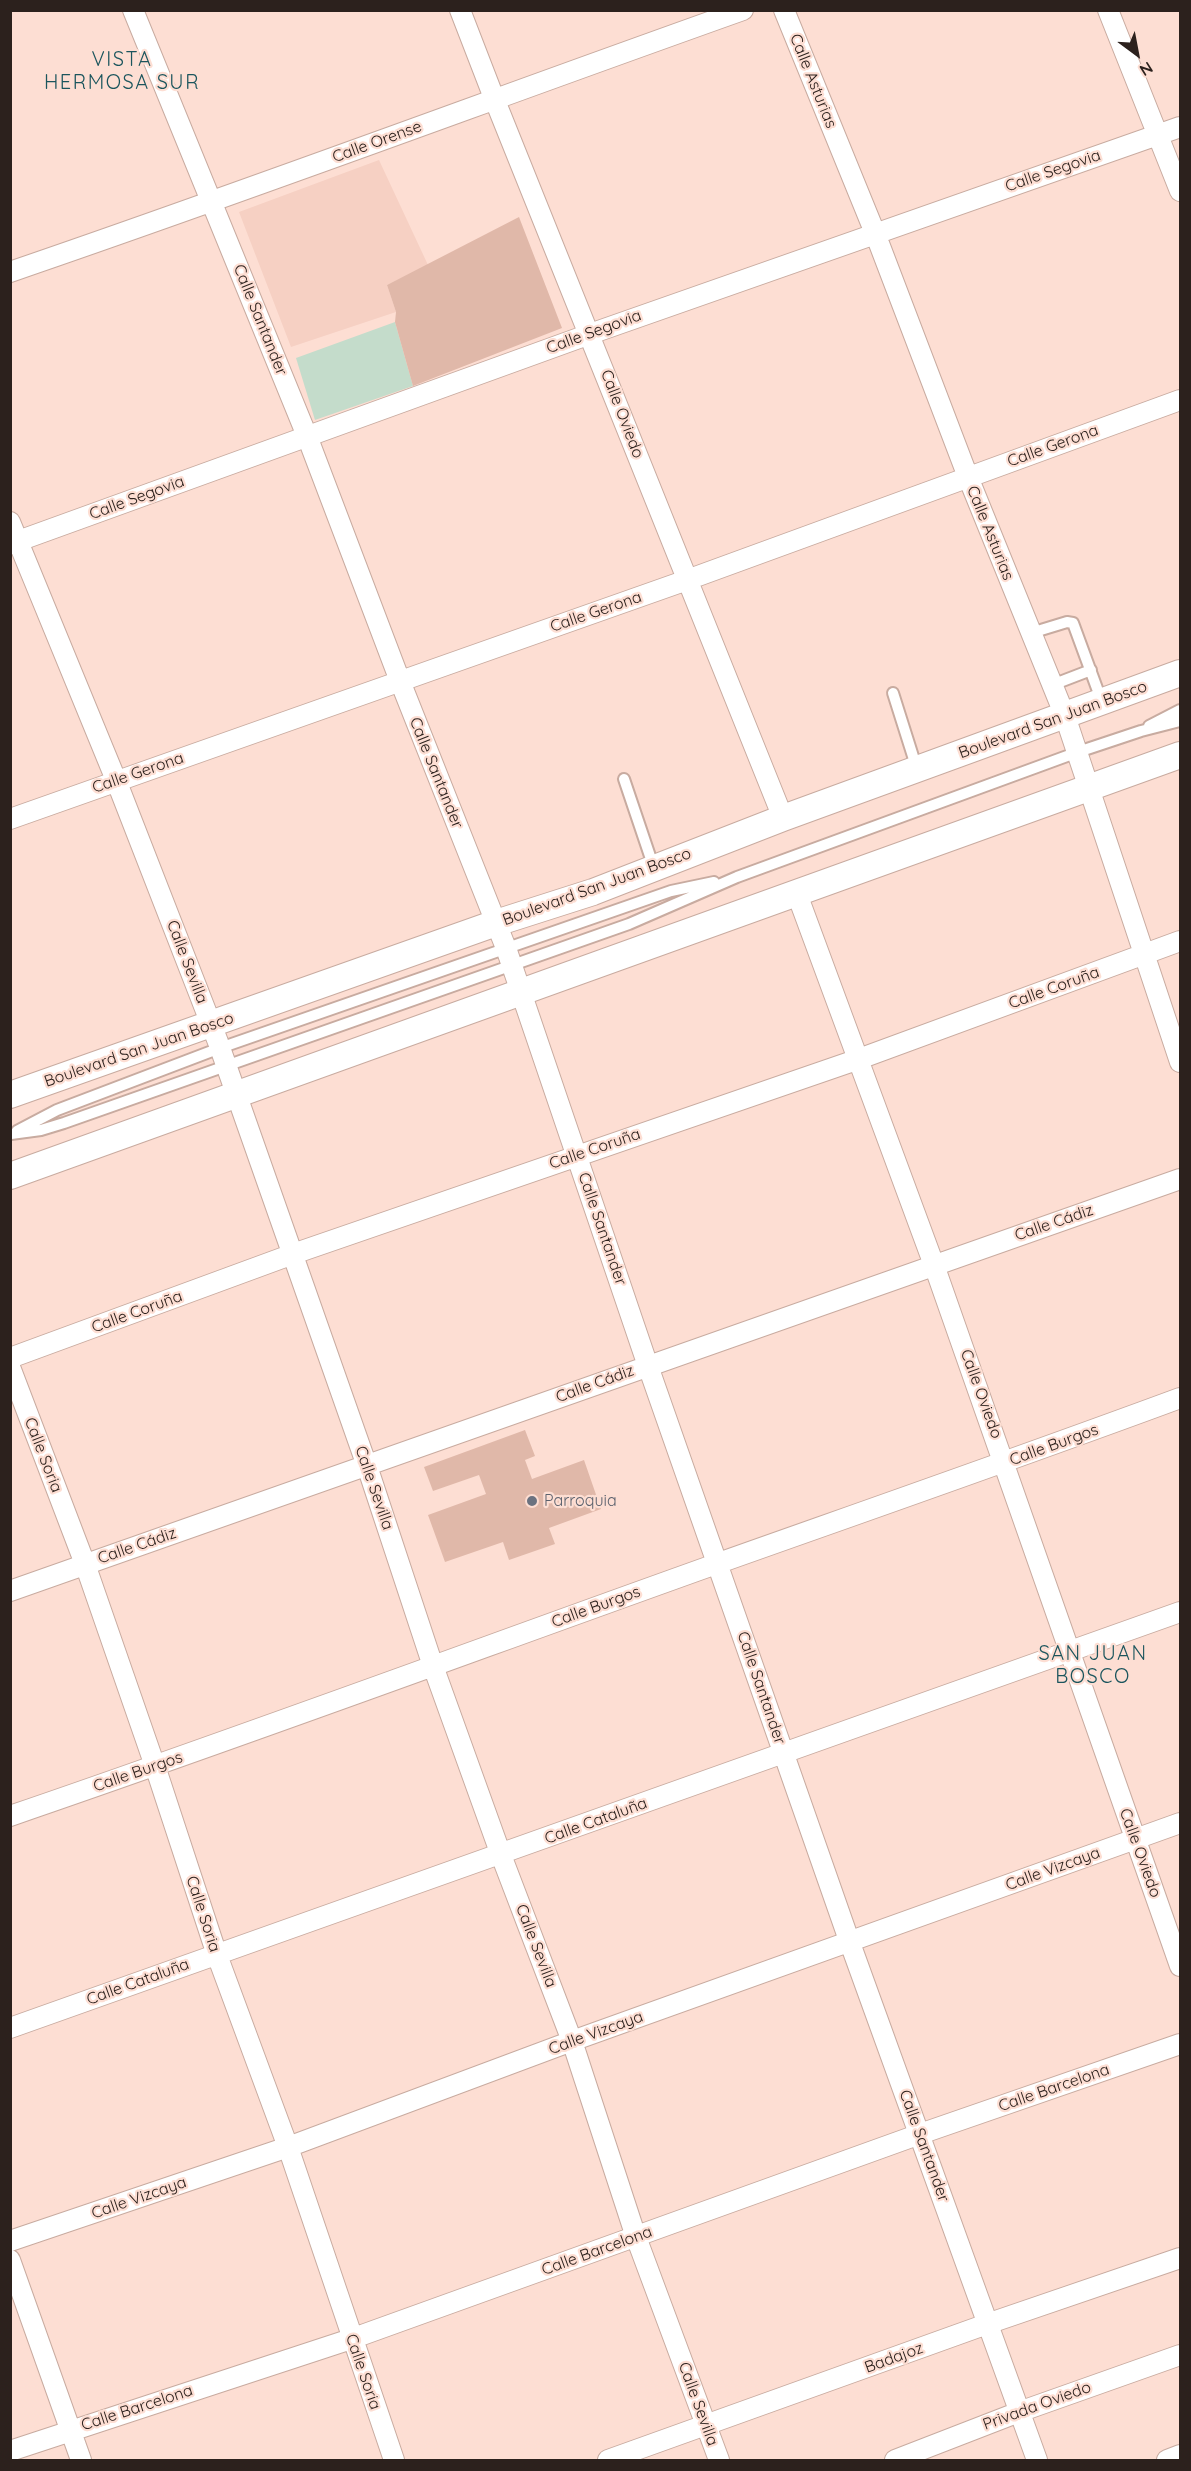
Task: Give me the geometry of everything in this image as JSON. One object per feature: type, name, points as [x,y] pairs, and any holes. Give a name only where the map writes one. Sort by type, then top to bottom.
[{"type":"street","name":"Calle Santander","points":[[133,10],[307,436],[400,681],[509,957],[783,1753],[1037,2460]]},
{"type":"street","name":"Calle Oviedo","points":[[460,10],[783,818]]},
{"type":"street","name":"Calle Orense","points":[[10,272],[212,203],[494,98],[743,10]]},
{"type":"street","name":"Calle Asturias","points":[[784,10],[875,233],[968,477],[1065,716],[1180,1062]]},
{"type":"street","points":[[1110,11],[1180,191]]},
{"type":"street","name":"Calle Segovia","points":[[15,543],[590,333],[1180,127]]},
{"type":"street","name":"Calle Gerona","points":[[10,819],[687,580],[1180,400]]},
{"type":"street","name":"Calle Sevilla","points":[[10,522],[15,543],[116,780],[216,1036],[367,1466],[433,1666],[501,1855],[572,2041],[636,2237],[719,2460]]},
{"type":"street","name":"Boulevard San Juan Bosco","points":[[10,1095],[216,1036],[496,923],[593,892],[783,818],[1180,673]]},
{"type":"street","points":[[10,1176],[1180,755]]},
{"type":"street","name":"Calle Oviedo","points":[[797,894],[1005,1463],[1180,1966]]},
{"type":"street","name":"Calle Coruña","points":[[10,1358],[293,1254],[859,1059],[1180,942]]},
{"type":"street","name":"Calle Cádiz","points":[[10,1591],[1180,1179]]},
{"type":"street","name":"Calle Soria","points":[[10,1367],[85,1564],[217,1954],[288,2147],[351,2339],[394,2460]]},
{"type":"street","name":"Calle Burgos","points":[[10,1816],[1005,1463],[1180,1398]]},
{"type":"street","name":"Calle Cataluña","points":[[10,2028],[1180,1612]]},
{"type":"street","name":"Calle Vizcaya","points":[[10,2241],[288,2147],[572,2041],[1180,1823]]},
{"type":"street","name":"Calle Barcelona","points":[[10,2451],[351,2339],[920,2134],[1180,2044]]},
{"type":"street","name":"Badajoz","points":[[608,2460],[987,2324],[1180,2258]]},
{"type":"street","points":[[10,2260],[81,2460]]},
{"type":"street","name":"Privada Oviedo","points":[[895,2460],[1019,2412],[1180,2355]]},
{"type":"street","points":[[1167,2460],[1180,2455]]},
{"type":"lane","points":[[1031,633],[1067,622],[1073,623],[1102,702]]},
{"type":"lane","points":[[1052,685],[1091,670]]},
{"type":"lane","points":[[893,693],[918,769]]},
{"type":"lane","points":[[1141,730],[1180,710]]},
{"type":"lane","points":[[11,1134],[57,1110],[216,1036],[629,924],[737,877],[1141,730],[1180,721]]},
{"type":"lane","points":[[624,779],[654,868]]},
{"type":"lane","points":[[11,1134],[41,1130],[64,1123],[226,1068],[671,891],[737,877]]},
{"type":"shaded area","points":[[379,160],[428,265],[387,285],[396,312],[291,347],[239,212]]},
{"type":"green space","points":[[395,322],[413,386],[315,420],[296,358]]},
{"type":"building","points":[[519,217],[562,328],[413,386],[395,322],[396,312],[387,285]]},
{"type":"building","name":"Parroquia","points":[[525,1430],[535,1456],[525,1460],[532,1479],[584,1460],[601,1509],[549,1528],[555,1544],[509,1560],[503,1542],[445,1562],[428,1515],[486,1494],[479,1475],[433,1491],[424,1467]]},
{"type":"place","name":"Parroquia","points":[[532,1501]]},
{"type":"district","name":"VISTA HERMOSA SUR","points":[[122,72]]},
{"type":"district","name":"SAN JUAN BOSCO","points":[[1093,1666]]}]
